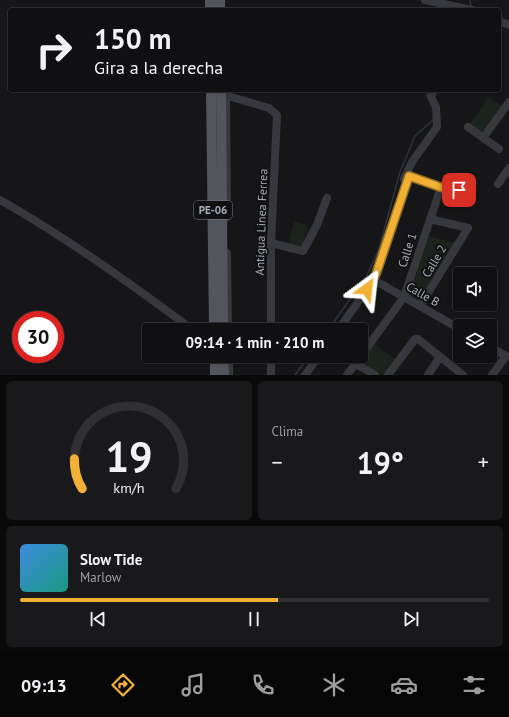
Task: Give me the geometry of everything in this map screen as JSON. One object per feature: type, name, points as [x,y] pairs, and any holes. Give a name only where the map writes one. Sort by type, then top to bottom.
[{"type":"main road","name":"PE-06","points":[[211,92],[214,323]]},
{"type":"main road","name":"PE-06","points":[[223,323],[224,92]]},
{"type":"main road","points":[[215,363],[215,375]]},
{"type":"main road","points":[[223,363],[224,375]]},
{"type":"street","points":[[425,0],[445,2],[466,8]]},
{"type":"street","points":[[224,92],[228,323]]},
{"type":"street","name":"Antigua Linea Ferrea","points":[[224,92],[269,108],[277,115],[271,243],[271,323]]},
{"type":"street","points":[[404,179],[412,162],[437,127],[436,107],[432,97],[433,92]]},
{"type":"street","points":[[484,138],[509,102]]},
{"type":"street","points":[[468,127],[499,149]]},
{"type":"street","points":[[498,184],[509,168]]},
{"type":"street","points":[[343,323],[374,280],[409,176],[440,187],[472,191]]},
{"type":"street","name":"Calle 1","points":[[347,375],[404,297],[440,187]]},
{"type":"street","points":[[271,243],[298,252],[305,250],[327,198]]},
{"type":"street","points":[[0,200],[35,220],[147,296],[184,323]]},
{"type":"street","name":"Calle 2","points":[[420,306],[468,228],[430,219]]},
{"type":"street","name":"Calle B","points":[[374,280],[453,325]]},
{"type":"street","points":[[388,375],[415,339],[418,339],[463,375]]},
{"type":"street","points":[[492,375],[506,356],[497,351]]},
{"type":"street","points":[[428,375],[440,357]]},
{"type":"street","points":[[229,363],[229,375]]},
{"type":"street","points":[[271,363],[271,375]]},
{"type":"street","points":[[306,375],[314,363]]},
{"type":"street","points":[[356,364],[375,375]]},
{"type":"shaded area","points":[[489,97],[502,106],[484,130],[480,132],[470,124]]},
{"type":"shaded area","points":[[294,222],[308,225],[302,246],[289,243]]},
{"type":"shaded area","points":[[429,236],[455,243],[419,301],[409,296]]},
{"type":"shaded area","points":[[374,344],[395,359],[383,375],[363,363],[368,363],[368,352]]},
{"type":"waterway","points":[[470,0],[471,6]]},
{"type":"waterway","points":[[333,323],[367,275],[379,249],[400,172],[415,136],[433,120]]},
{"type":"waterway","points":[[295,375],[304,363]]},
{"type":"route","points":[[367,289],[374,280],[409,176],[440,187],[459,190]]}]
